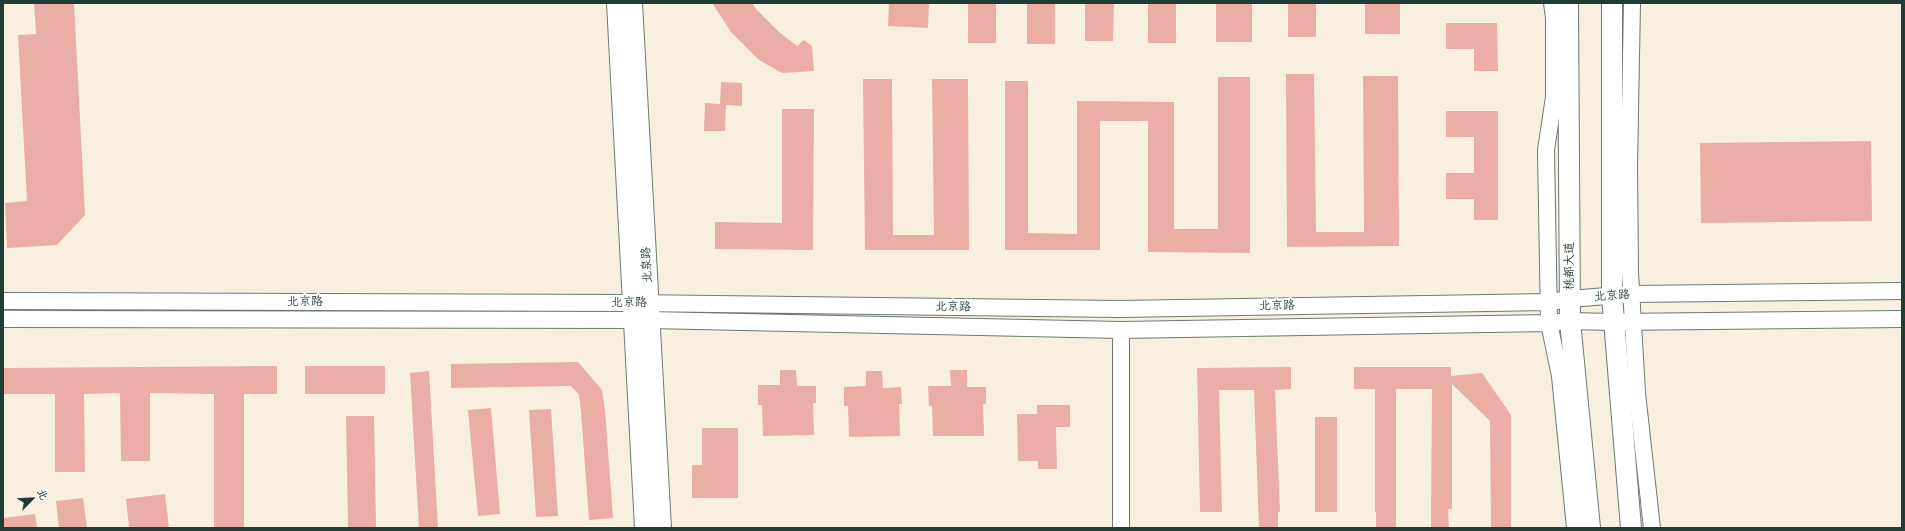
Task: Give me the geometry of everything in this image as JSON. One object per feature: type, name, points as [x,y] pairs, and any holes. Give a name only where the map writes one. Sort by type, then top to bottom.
[{"type":"main road","name":"北泉路","points":[[617,3],[641,312],[661,528]]},
{"type":"main road","name":"北泉路","points":[[632,3],[641,312],[645,528]]},
{"type":"main road","name":"桃都大道","points":[[1568,3],[1570,321],[1590,528]]},
{"type":"main road","points":[[1612,3],[1612,296],[1613,322],[1632,528]]},
{"type":"street","points":[[1552,3],[1554,18],[1554,97],[1546,150],[1549,323],[1560,376],[1575,528]]},
{"type":"street","points":[[1632,3],[1629,166],[1631,294],[1637,393],[1652,528]]},
{"type":"street","name":"北京路","points":[[3,319],[641,312],[1120,309],[1549,302],[1570,298],[1631,294],[1902,291]]},
{"type":"street","name":"北京路","points":[[3,301],[641,312],[1121,330],[1549,323],[1570,321],[1633,322],[1902,319]]},
{"type":"street","points":[[1121,330],[1121,528]]},
{"type":"building","points":[[34,3],[74,3],[85,215],[57,245],[7,248],[5,203],[27,201],[18,35],[36,34]]},
{"type":"building","points":[[712,3],[752,3],[779,32],[797,46],[804,40],[812,46],[814,71],[782,73],[759,60],[731,32]]},
{"type":"building","points":[[889,3],[929,3],[928,28],[888,26]]},
{"type":"building","points":[[968,3],[996,3],[996,43],[968,43]]},
{"type":"building","points":[[1027,3],[1055,3],[1055,44],[1027,44]]},
{"type":"building","points":[[1085,3],[1114,3],[1113,41],[1085,41]]},
{"type":"building","points":[[1148,3],[1176,3],[1176,43],[1148,43]]},
{"type":"building","points":[[1216,3],[1252,3],[1252,42],[1216,42]]},
{"type":"building","points":[[1288,3],[1316,3],[1316,37],[1288,37]]},
{"type":"building","points":[[1365,3],[1400,3],[1400,34],[1365,34]]},
{"type":"building","points":[[1446,23],[1497,23],[1498,71],[1474,71],[1474,49],[1446,49]]},
{"type":"building","points":[[1286,74],[1314,74],[1316,232],[1364,232],[1363,76],[1398,76],[1399,246],[1287,247]]},
{"type":"building","points":[[1218,77],[1250,77],[1250,253],[1148,252],[1148,121],[1100,121],[1100,250],[1005,250],[1005,81],[1028,81],[1028,233],[1077,234],[1077,101],[1174,102],[1174,229],[1218,229]]},
{"type":"building","points":[[863,79],[892,79],[893,235],[934,235],[932,79],[968,79],[969,250],[865,250]]},
{"type":"building","points":[[721,82],[742,83],[742,106],[726,105],[725,131],[704,131],[705,103],[720,104]]},
{"type":"building","points":[[782,109],[814,109],[813,250],[715,249],[715,222],[782,223]]},
{"type":"building","points":[[1446,111],[1498,111],[1498,220],[1474,220],[1474,199],[1446,199],[1446,173],[1474,173],[1474,137],[1446,137]]},
{"type":"building","points":[[1871,141],[1872,221],[1701,223],[1700,143]]},
{"type":"building","points":[[578,362],[602,390],[605,410],[613,518],[589,520],[579,395],[571,386],[451,388],[451,364]]},
{"type":"building","points":[[277,366],[277,394],[244,394],[244,528],[214,528],[214,394],[150,393],[150,461],[121,461],[120,393],[84,394],[85,472],[55,472],[55,394],[3,394],[3,368]]},
{"type":"building","points":[[305,366],[385,366],[385,394],[305,394]]},
{"type":"building","points":[[1291,367],[1291,389],[1275,390],[1280,512],[1278,512],[1278,528],[1259,528],[1254,390],[1219,390],[1222,512],[1200,512],[1197,368]]},
{"type":"building","points":[[1354,367],[1451,367],[1451,376],[1482,373],[1511,415],[1511,528],[1491,528],[1490,421],[1452,384],[1452,509],[1448,509],[1449,528],[1431,528],[1432,389],[1396,389],[1396,528],[1376,528],[1375,389],[1354,389]]},
{"type":"building","points":[[780,370],[796,370],[797,386],[816,386],[816,403],[813,403],[814,435],[763,436],[762,405],[758,405],[758,385],[780,385]]},
{"type":"building","points":[[950,370],[967,370],[967,387],[986,387],[986,404],[983,404],[984,436],[933,436],[932,406],[929,406],[928,386],[951,386]]},
{"type":"building","points":[[429,371],[438,528],[419,528],[410,373]]},
{"type":"building","points":[[866,371],[882,371],[883,388],[901,387],[902,404],[899,404],[900,436],[849,437],[848,406],[844,406],[844,387],[866,386]]},
{"type":"building","points":[[1037,405],[1070,405],[1070,427],[1056,427],[1057,469],[1038,469],[1038,461],[1018,461],[1017,414],[1037,414]]},
{"type":"building","points":[[491,408],[500,514],[478,516],[468,410]]},
{"type":"building","points":[[551,409],[558,516],[536,517],[529,410]]},
{"type":"building","points":[[346,416],[374,416],[376,528],[348,528]]},
{"type":"building","points":[[1315,417],[1337,417],[1337,512],[1315,512]]},
{"type":"building","points":[[702,428],[738,428],[738,498],[692,498],[692,465],[702,465]]},
{"type":"building","points":[[165,494],[169,528],[129,528],[126,499]]},
{"type":"building","points":[[83,498],[87,528],[59,528],[56,501]]},
{"type":"building","points":[[35,514],[37,528],[3,528],[3,518]]}]
